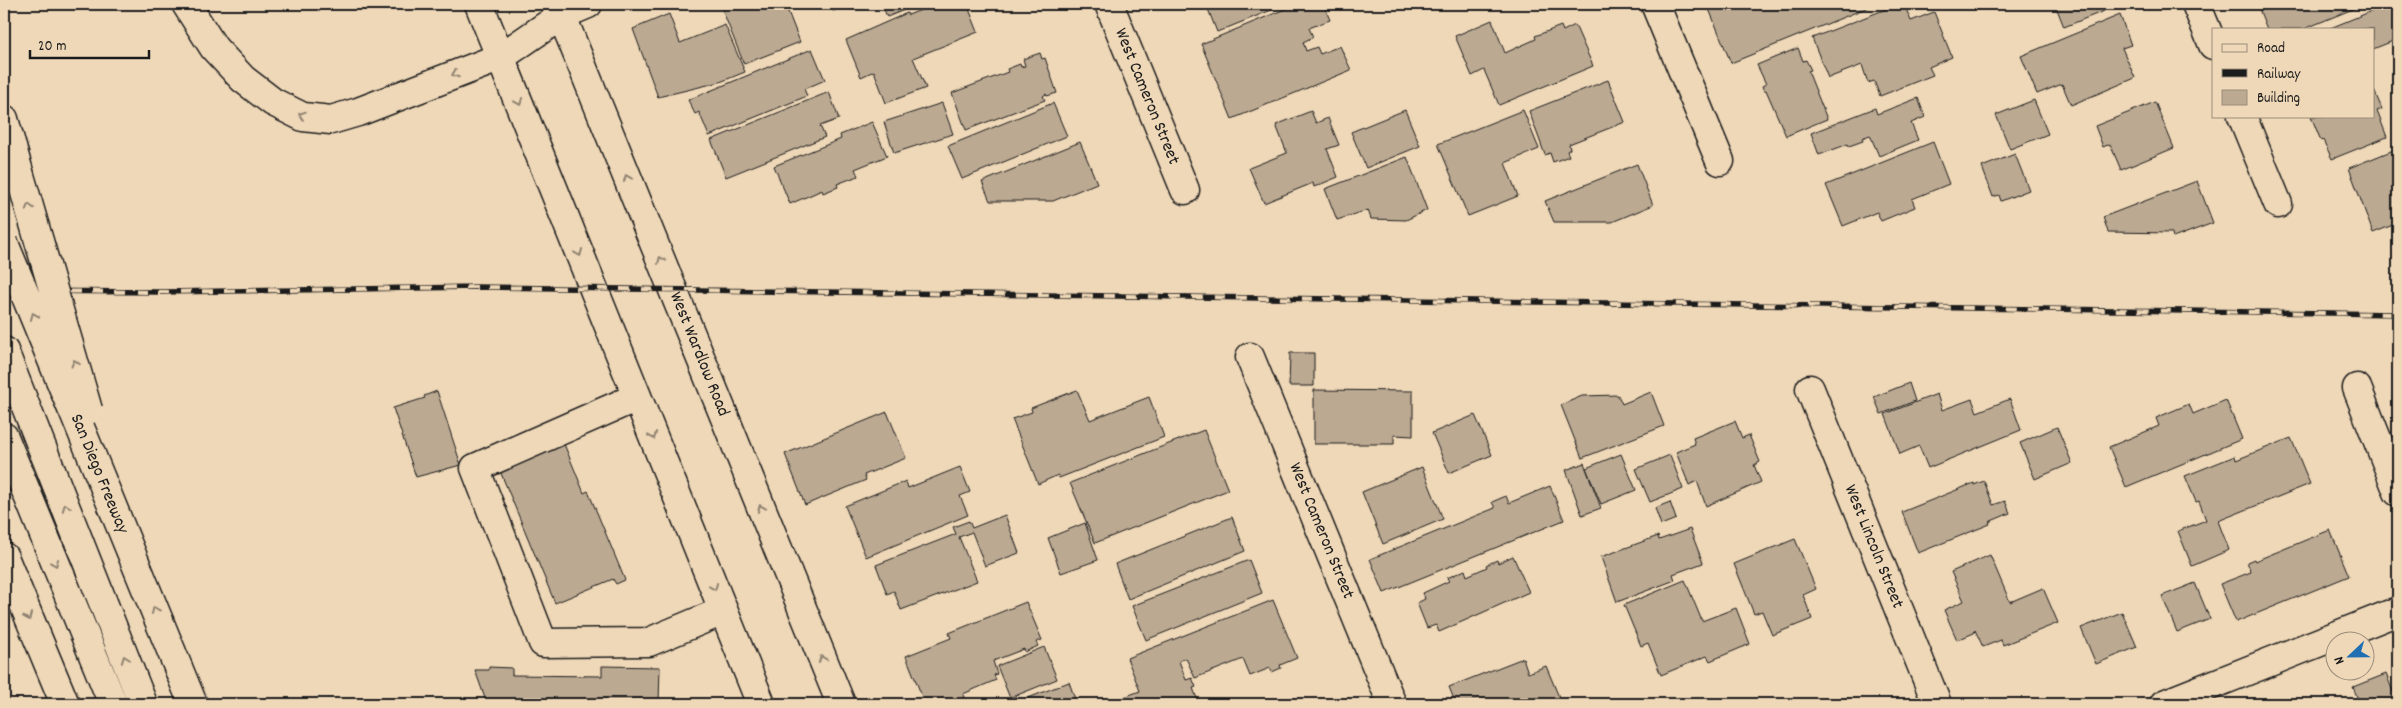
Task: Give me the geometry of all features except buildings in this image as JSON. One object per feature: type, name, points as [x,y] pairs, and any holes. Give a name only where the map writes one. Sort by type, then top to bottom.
[{"type":"main road","points":[[186,4],[214,48],[243,79],[273,102],[303,117],[331,120],[358,112],[501,56],[560,9],[588,4]]},
{"type":"main road","points":[[479,4],[761,704]]},
{"type":"main road","name":"West Cameron Street","points":[[1109,4],[1185,190]]},
{"type":"main road","points":[[1655,4],[1720,161]]},
{"type":"main road","points":[[2196,4],[2212,43]]},
{"type":"main road","name":"West Wardlow Road","points":[[560,9],[840,704]]},
{"type":"main road","points":[[2243,118],[2278,204]]},
{"type":"main road","points":[[4,119],[81,410]]},
{"type":"main road","name":"San Diego Freeway","points":[[4,243],[81,410],[124,533],[193,704]]},
{"type":"main road","points":[[4,351],[143,704]]},
{"type":"main road","name":"West Cameron Street","points":[[1250,357],[1392,704]]},
{"type":"main road","points":[[2356,388],[2398,492]]},
{"type":"main road","name":"West Lincoln Street","points":[[1810,389],[1937,704]]},
{"type":"main road","points":[[637,397],[475,468],[543,642],[649,642],[724,611]]},
{"type":"main road","points":[[4,437],[113,704]]},
{"type":"main road","points":[[6,563],[65,704]]},
{"type":"main road","points":[[2164,704],[2398,611]]},
{"type":"railway","points":[[4,291],[162,292],[477,287],[2398,314]]}]
